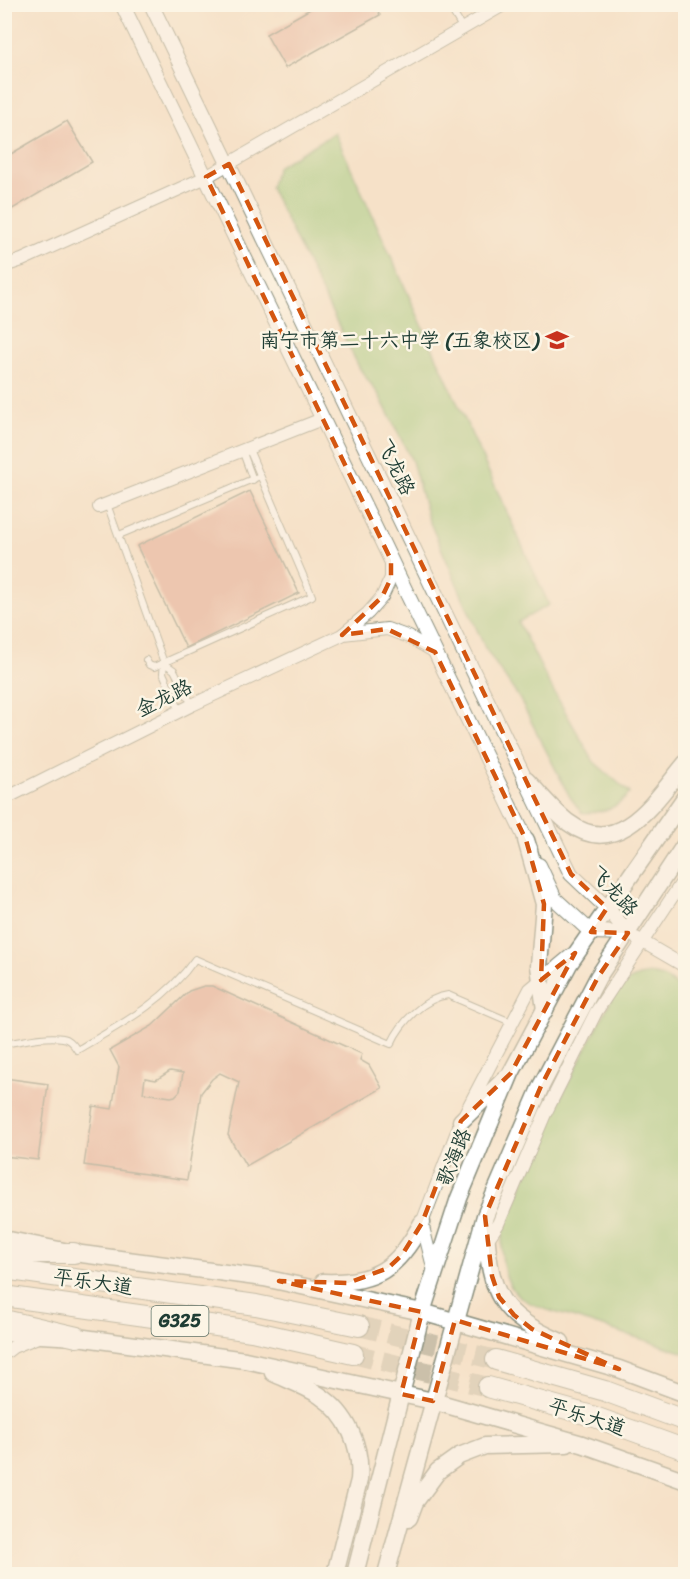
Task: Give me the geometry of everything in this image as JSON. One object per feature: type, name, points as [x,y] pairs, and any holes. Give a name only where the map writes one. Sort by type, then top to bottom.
[{"type":"highway","points":[[4,1253],[74,1253]]},
{"type":"highway","name":"平乐大道","points":[[4,1269],[256,1305],[359,1326]]},
{"type":"highway","name":"平乐大道","points":[[4,1296],[252,1332],[353,1354]]},
{"type":"highway","points":[[4,1320],[77,1337]]},
{"type":"highway","name":"平乐大道","points":[[496,1360],[605,1391],[686,1421]]},
{"type":"highway","name":"平乐大道","points":[[488,1387],[592,1416],[686,1450]]},
{"type":"main road","points":[[526,780],[569,823],[586,832],[601,834],[624,828],[638,820],[686,763]]},
{"type":"main road","name":"歌海路","points":[[355,1575],[434,1271],[459,1198],[511,1073],[569,964],[686,796]]},
{"type":"main road","points":[[526,840],[544,904],[539,966],[544,1010]]},
{"type":"main road","points":[[387,1575],[454,1320],[485,1216],[541,1086],[598,977],[635,937],[686,843]]},
{"type":"main road","points":[[461,1121],[511,1073]]},
{"type":"main road","points":[[485,1216],[492,1276],[499,1297],[514,1315],[532,1329],[619,1369]]},
{"type":"main road","points":[[279,1281],[348,1283],[372,1276],[388,1268],[402,1255],[422,1223]]},
{"type":"main road","points":[[4,1239],[74,1253],[279,1281],[422,1312],[619,1369],[686,1394]]},
{"type":"main road","points":[[4,1333],[77,1337],[245,1360],[433,1401],[582,1444],[686,1481]]},
{"type":"main road","points":[[245,1360],[319,1395],[335,1408],[357,1445],[360,1464],[358,1480],[335,1575]]},
{"type":"main road","points":[[387,1575],[415,1502],[438,1471],[459,1456],[485,1446],[582,1444]]},
{"type":"street","points":[[122,4],[555,899],[586,939],[530,989],[461,1121],[422,1223],[434,1271]]},
{"type":"street","name":"飞龙路","points":[[151,4],[571,874],[635,937]]},
{"type":"street","points":[[4,266],[206,177],[463,29],[481,8],[506,4]]},
{"type":"street","points":[[103,505],[322,418]]},
{"type":"street","name":"金龙路","points":[[4,798],[192,705],[342,635],[368,613],[382,597],[391,578],[391,560]]},
{"type":"street","name":"金龙路","points":[[342,635],[387,629],[409,637],[435,652]]},
{"type":"street","points":[[470,1267],[498,1224],[545,1114],[635,937],[686,876]]},
{"type":"street","points":[[635,937],[686,967]]},
{"type":"street","name":"飞龙路","points":[[586,939],[635,937]]},
{"type":"street","points":[[4,1354],[13,1347],[41,1335]]},
{"type":"lane","points":[[448,4],[463,29]]},
{"type":"lane","points":[[146,660],[154,667],[312,596],[260,476],[245,449]]},
{"type":"lane","points":[[245,449],[253,480]]},
{"type":"lane","points":[[118,535],[260,476]]},
{"type":"lane","points":[[103,505],[118,535],[164,663],[163,674],[181,711]]},
{"type":"lane","points":[[164,663],[174,670],[192,705]]},
{"type":"lane","points":[[4,1044],[36,1039],[65,1038],[73,1043],[76,1050],[122,1024],[165,994],[183,978],[195,959],[391,1044],[398,1028],[437,996],[448,995],[513,1023]]},
{"type":"highlighted area","points":[[229,164],[571,874],[607,908],[591,932],[628,933],[598,977],[541,1086],[485,1216],[492,1276],[499,1297],[514,1315],[532,1329],[619,1369],[455,1320],[433,1401],[401,1394],[422,1312],[279,1281],[348,1283],[388,1268],[402,1255],[422,1223],[461,1121],[511,1073],[575,953],[541,980],[544,904],[526,840],[435,652],[387,629],[342,635],[382,597],[391,578],[391,560],[206,177]]},
{"type":"green space","points":[[335,133],[549,605],[518,622],[550,685],[594,762],[630,793],[609,809],[582,813],[570,797],[519,698],[485,648],[428,518],[412,461],[379,395],[360,369],[270,187],[278,166]]},
{"type":"green space","points":[[650,974],[663,977],[685,991],[686,1177],[683,1182],[686,1184],[685,1353],[549,1310],[523,1299],[511,1286],[502,1259],[503,1232],[547,1124],[616,991],[632,979]]},
{"type":"building","points":[[319,4],[374,4],[380,15],[285,68],[266,34]]},
{"type":"building","points":[[67,121],[92,162],[4,214],[4,158]]},
{"type":"building","points":[[250,491],[299,593],[186,648],[137,546]]},
{"type":"building","points":[[212,986],[362,1054],[360,1060],[369,1065],[382,1088],[246,1166],[228,1135],[239,1082],[220,1073],[201,1093],[187,1180],[84,1165],[93,1106],[112,1109],[119,1067],[110,1050],[152,1026],[189,991]],"holes":[[[170,1071],[183,1073],[180,1091],[175,1096],[143,1093],[145,1078],[156,1080]]]},
{"type":"building","points":[[4,1078],[48,1084],[38,1160],[4,1156]]},
{"type":"tunnel","points":[[359,1326],[496,1360]]},
{"type":"tunnel","points":[[353,1354],[488,1387]]},
{"type":"place","name":"南宁市第二十六中学 (五象校区)","points":[[557,340]]}]
